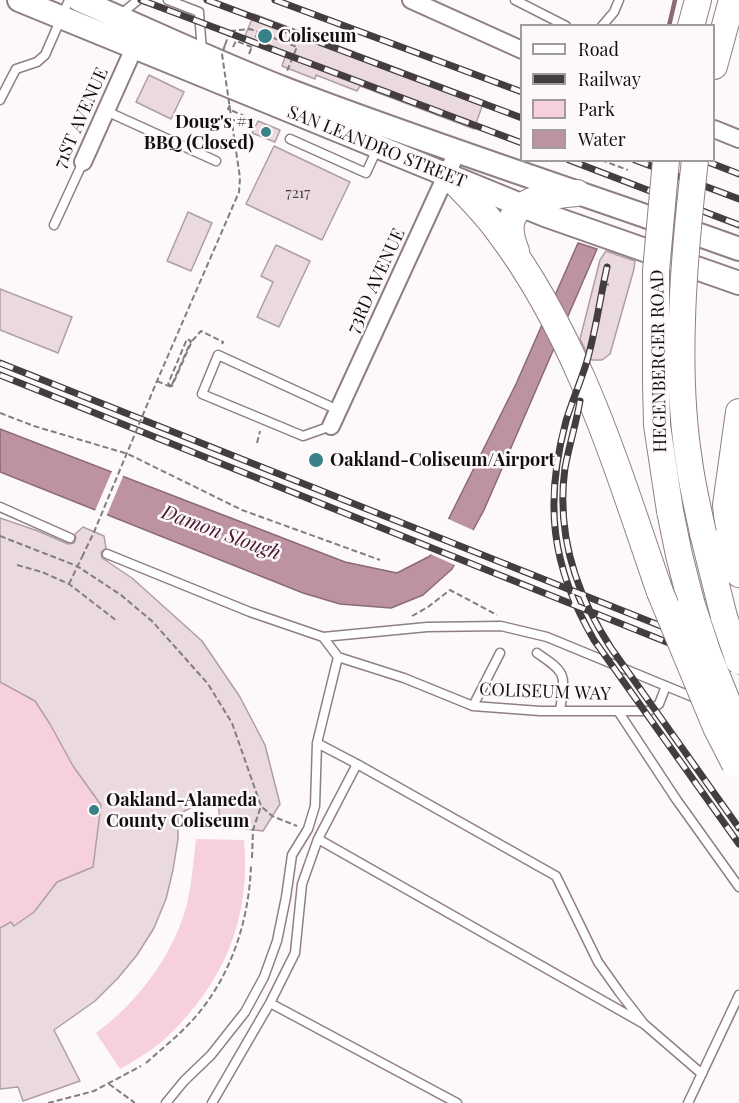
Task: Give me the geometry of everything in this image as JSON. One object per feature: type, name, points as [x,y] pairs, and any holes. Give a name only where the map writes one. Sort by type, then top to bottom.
[{"type":"main road","name":"SAN LEANDRO STREET","points":[[19,0],[65,9],[138,38],[378,147],[577,193],[739,249]]},
{"type":"main road","name":"SAN LEANDRO STREET","points":[[79,0],[118,17],[138,38],[202,55],[280,87],[452,163],[522,206],[739,283]]},
{"type":"main road","points":[[692,24],[698,0]]},
{"type":"main road","points":[[715,62],[732,0]]},
{"type":"main road","name":"HEGENBERGER ROAD","points":[[666,162],[656,272],[657,426],[670,511],[691,602],[708,654],[739,731]]},
{"type":"main road","name":"HEGENBERGER ROAD","points":[[695,162],[684,274],[682,378],[688,460],[724,617],[739,661]]},
{"type":"main road","points":[[452,163],[523,265],[546,304],[589,393],[660,592],[716,727],[737,767]]},
{"type":"main road","points":[[523,265],[515,247],[511,228],[512,219],[528,201],[577,193]]},
{"type":"main road","points":[[739,412],[726,505],[730,543],[739,574]]},
{"type":"street","points":[[411,0],[520,49]]},
{"type":"street","name":"71ST AVENUE","points":[[83,162],[138,38]]},
{"type":"street","points":[[715,129],[739,139]]},
{"type":"street","name":"73RD AVENUE","points":[[331,426],[452,163]]},
{"type":"lane","points":[[118,17],[138,0]]},
{"type":"lane","points":[[168,0],[199,12],[202,55]]},
{"type":"lane","points":[[515,0],[562,24]]},
{"type":"lane","points":[[604,24],[614,12],[619,0]]},
{"type":"lane","points":[[0,100],[16,69],[22,65],[37,62],[45,55],[65,9]]},
{"type":"lane","points":[[106,111],[216,161]]},
{"type":"lane","points":[[290,139],[366,173],[378,147]]},
{"type":"lane","name":"71ST AVENUE","points":[[54,225],[83,162]]},
{"type":"lane","points":[[331,426],[303,436],[202,394],[218,355],[338,410]]},
{"type":"lane","points":[[0,507],[70,538]]},
{"type":"lane","points":[[107,554],[250,612],[323,637],[402,628],[501,626],[521,629],[547,637],[739,716]]},
{"type":"lane","points":[[166,1103],[184,1081],[212,1055],[245,1012],[264,977],[277,941],[292,855],[308,829],[315,806],[317,743],[338,657],[323,637]]},
{"type":"lane","points":[[473,706],[500,653]]},
{"type":"lane","points":[[537,653],[560,669],[564,682],[560,711]]},
{"type":"lane","name":"COLISEUM WAY","points":[[338,657],[405,678],[473,706],[560,711],[618,711],[676,799],[739,887]]},
{"type":"lane","points":[[618,711],[649,711],[660,704],[666,686]]},
{"type":"lane","points":[[317,743],[556,876],[598,962],[644,1024]]},
{"type":"lane","points":[[212,1103],[270,1003],[295,953],[302,884],[318,839],[357,764]]},
{"type":"lane","points":[[318,839],[644,1024],[702,1074]]},
{"type":"lane","points":[[688,1103],[739,995]]},
{"type":"lane","points":[[270,1003],[457,1103]]},
{"type":"path","points":[[279,39],[285,26]]},
{"type":"path","points":[[230,31],[250,29],[297,46],[280,87]]},
{"type":"path","points":[[230,31],[245,37]]},
{"type":"path","points":[[69,584],[94,532],[239,192],[240,178],[222,54],[230,31]]},
{"type":"path","points":[[249,54],[258,32]]},
{"type":"path","points":[[234,44],[236,41],[252,47]]},
{"type":"path","points":[[230,105],[228,109],[254,120],[251,127],[231,119]]},
{"type":"path","points":[[607,162],[628,170]]},
{"type":"path","points":[[603,284],[611,285]]},
{"type":"path","points":[[157,381],[171,387],[191,341],[189,339],[187,339],[168,384],[172,386],[192,341],[201,331],[223,342],[218,355]]},
{"type":"path","points":[[0,413],[34,426],[129,454],[242,510],[380,560]]},
{"type":"path","points":[[0,536],[77,566],[121,595],[153,622],[208,684],[232,723],[261,806],[272,816],[308,829]]},
{"type":"path","points":[[17,565],[42,572],[69,584],[117,621]]},
{"type":"path","points":[[402,628],[413,616],[450,590],[497,615],[501,626]]},
{"type":"path","points":[[252,858],[253,830],[261,806]]},
{"type":"path","points":[[146,1063],[185,1028],[215,992],[230,964],[251,884],[251,865]]},
{"type":"path","points":[[48,1103],[94,1091],[141,1066]]},
{"type":"path","points":[[110,1084],[135,1103]]},
{"type":"green space","name":"Oakland-Alameda County Coliseum","points":[[0,518],[66,541],[83,527],[104,536],[109,564],[132,578],[202,641],[240,697],[265,745],[280,804],[263,831],[221,826],[218,804],[197,805],[178,814],[176,849],[170,882],[160,912],[146,939],[129,965],[108,988],[83,1010],[54,1030],[80,1081],[23,1101],[18,1087],[0,1089]]},
{"type":"green space","points":[[196,839],[244,840],[243,895],[230,946],[219,970],[189,1014],[158,1045],[120,1069],[96,1033],[139,993],[172,943],[188,899]]},
{"type":"water","name":"Damon Slough","points":[[578,243],[597,249],[484,510],[452,569],[423,595],[391,608],[340,604],[303,593],[0,472],[0,429],[345,562],[397,573],[430,556],[516,384]]},
{"type":"pier","points":[[113,469],[124,474],[106,517],[94,513]]},
{"type":"pier","points":[[446,518],[475,531],[457,566],[428,553]]},
{"type":"building","points":[[254,14],[484,101],[474,129],[360,86],[357,91],[316,75],[315,79],[282,66],[285,57],[243,41]]},
{"type":"building","points":[[149,75],[184,92],[171,119],[136,102]]},
{"type":"building","name":"Doug's #1 BBQ (Closed)","points":[[258,121],[280,130],[275,142],[252,133]]},
{"type":"building","points":[[274,146],[350,182],[322,240],[246,204]]},
{"type":"building","points":[[188,212],[212,223],[191,271],[167,261]]},
{"type":"building","points":[[276,245],[310,261],[279,327],[257,317],[273,282],[261,276]]},
{"type":"building","points":[[606,251],[635,261],[634,269],[610,354],[602,360],[592,360],[580,339],[600,260]]},
{"type":"building","points":[[0,289],[72,317],[58,353],[0,330]]},
{"type":"building","name":"Oakland-Alameda County Coliseum","points":[[0,518],[68,544],[74,543],[75,534],[83,527],[104,536],[106,548],[101,552],[102,558],[132,578],[202,641],[240,697],[265,745],[280,804],[263,831],[221,826],[218,804],[197,805],[178,814],[178,839],[173,870],[166,899],[154,928],[137,955],[118,978],[95,1001],[54,1030],[80,1081],[23,1101],[18,1087],[0,1089],[0,928],[11,922],[14,926],[34,912],[57,882],[93,867],[101,805],[73,766],[35,701],[0,682]]},
{"type":"waterway","points":[[669,24],[675,0]]},
{"type":"railway","points":[[141,0],[520,142]]},
{"type":"railway","points":[[207,0],[520,117]]},
{"type":"railway","points":[[275,0],[520,91]]},
{"type":"railway","points":[[574,162],[739,225]]},
{"type":"railway","points":[[640,162],[739,199]]},
{"type":"railway","points":[[708,162],[739,174]]},
{"type":"railway","points":[[607,267],[590,349],[566,421],[559,451],[554,507],[560,560],[568,586],[594,640],[739,844]]},
{"type":"railway","points":[[0,363],[739,657]]},
{"type":"railway","points":[[0,375],[739,671]]},
{"type":"railway","points":[[580,401],[565,468],[563,492],[566,539],[579,584],[611,648],[739,828]]},
{"type":"place","name":"Coliseum","points":[[265,36]]},
{"type":"place","name":"Doug's #1 BBQ (Closed)","points":[[266,132]]},
{"type":"place","name":"Oakland-Coliseum/Airport","points":[[316,460]]},
{"type":"place","name":"Oakland-Alameda County Coliseum","points":[[94,810]]}]
